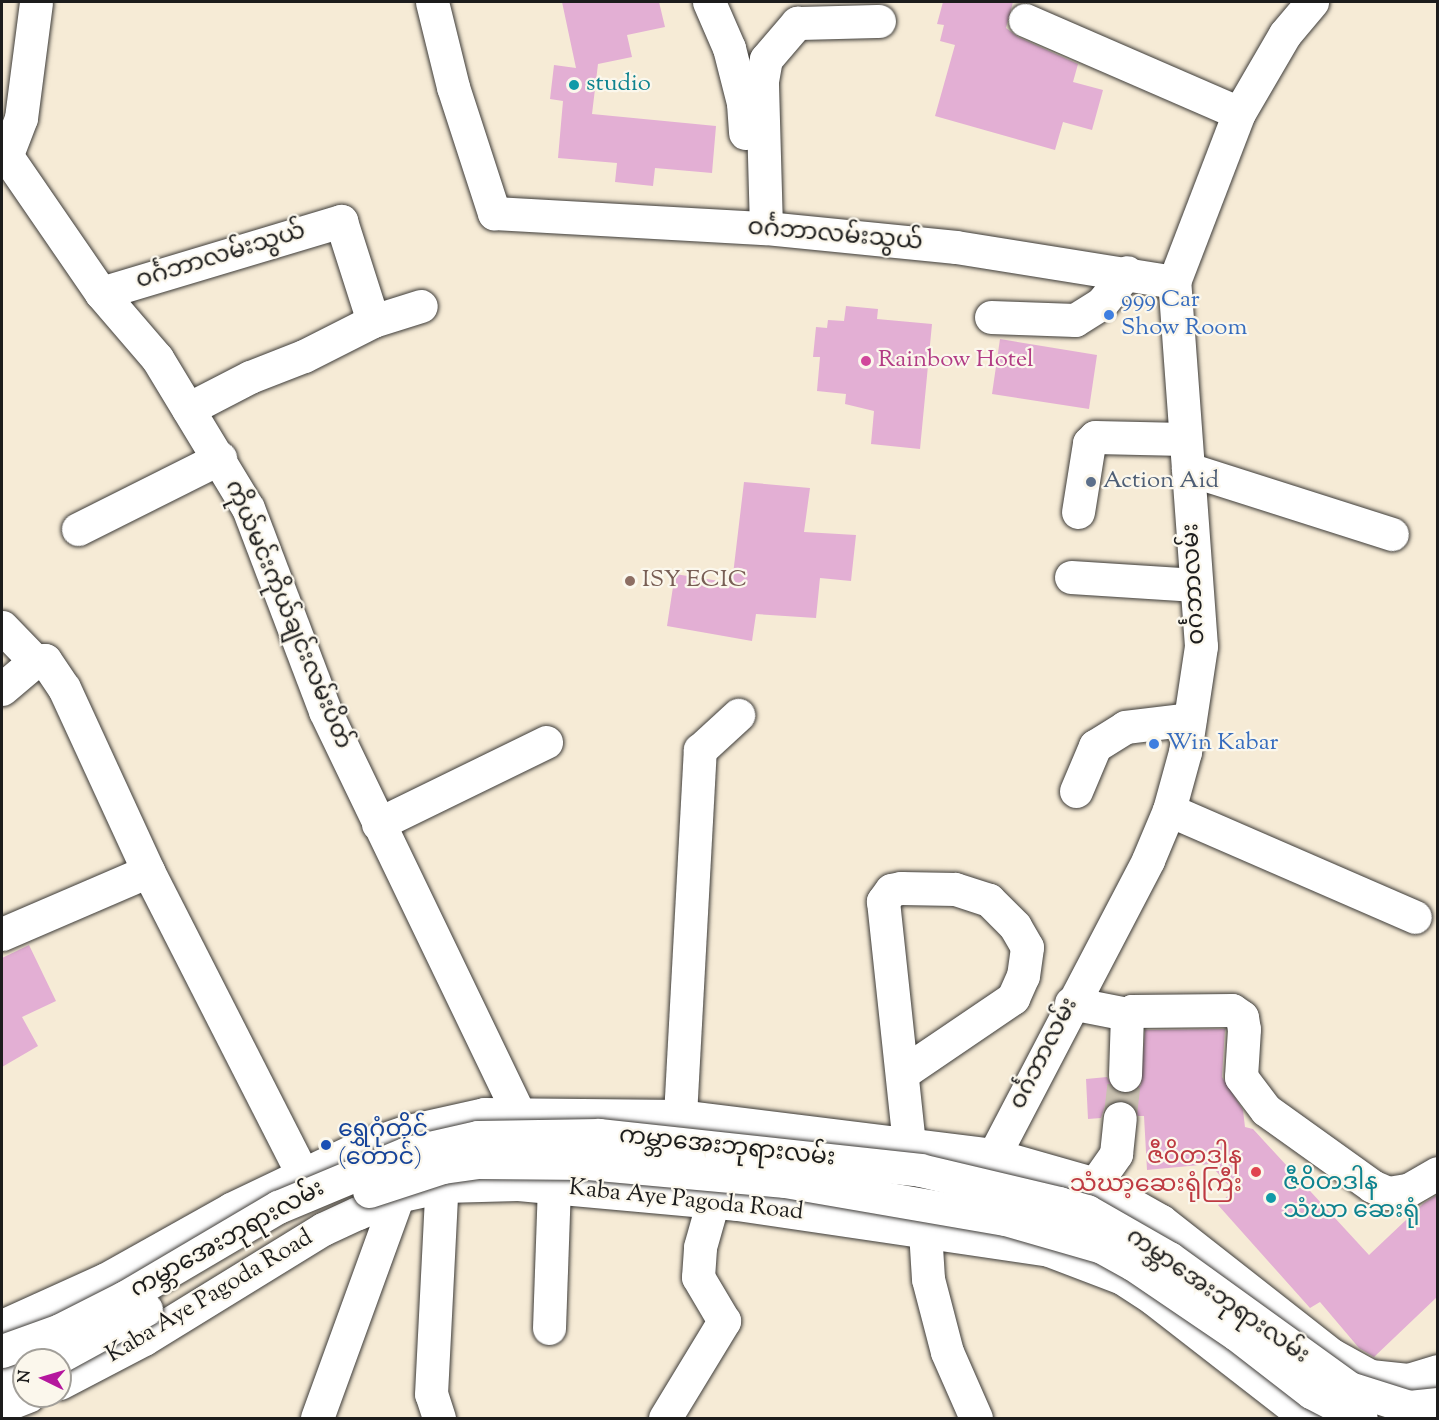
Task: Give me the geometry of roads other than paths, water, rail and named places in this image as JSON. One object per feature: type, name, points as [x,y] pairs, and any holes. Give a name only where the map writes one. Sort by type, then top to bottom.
[{"type":"street","name":"ဝင်္ဂဘာလမ်းသွယ်","points":[[432,2],[453,87],[494,213],[716,223],[956,247],[1127,272],[1174,282]]},
{"type":"street","points":[[709,2],[729,48],[743,103],[754,228]]},
{"type":"street","name":"ဝင်္ဂဘာလမ်း","points":[[994,1155],[1071,1003],[1148,860],[1169,810],[1190,719],[1201,646],[1174,282],[1239,112],[1285,34],[1312,2]]},
{"type":"street","points":[[4,153],[21,118],[36,3]]},
{"type":"street","points":[[1024,20],[1239,112]]},
{"type":"street","points":[[754,228],[762,81],[766,59],[797,23],[879,21]]},
{"type":"street","name":"ကိုယ်မင်းကိုယ်ချင်းလမ်းပိတ်","points":[[4,153],[101,293],[157,358],[220,458],[248,508],[324,711],[518,1112]]},
{"type":"street","name":"ဝင်္ဂဘာလမ်းသွယ်","points":[[101,293],[341,221],[373,321]]},
{"type":"street","points":[[991,317],[1075,320],[1101,304],[1127,272]]},
{"type":"street","points":[[188,409],[250,376],[304,356],[373,321],[421,306]]},
{"type":"street","points":[[1078,512],[1089,443],[1095,437],[1186,454],[1392,534]]},
{"type":"street","points":[[78,529],[220,458]]},
{"type":"street","points":[[1071,577],[1197,585]]},
{"type":"street","points":[[2,627],[35,661]]},
{"type":"street","points":[[2,689],[35,661],[45,660],[64,688],[148,871],[303,1175],[323,1229]]},
{"type":"street","points":[[680,1116],[700,750],[738,715]]},
{"type":"street","points":[[1076,791],[1095,746],[1125,727],[1190,719]]},
{"type":"street","points":[[378,824],[546,742]]},
{"type":"street","points":[[1169,810],[1415,917]]},
{"type":"street","points":[[2,934],[148,871]]},
{"type":"street","points":[[904,1072],[1013,998],[1023,976],[1028,947],[1015,926],[989,900],[955,889],[901,888],[891,890],[883,901],[904,1072],[909,1144]]},
{"type":"street","points":[[1071,1003],[1127,1014],[1132,1011],[1232,1010],[1242,1017],[1244,1029],[1241,1077],[1266,1110],[1372,1186],[1388,1193],[1408,1190],[1437,1173]]},
{"type":"street","points":[[1125,1075],[1127,1014]]},
{"type":"street","points":[[2,1326],[106,1279],[231,1209],[362,1147],[442,1123],[484,1114],[518,1112],[680,1116],[994,1155],[1095,1184],[1161,1221],[1332,1355],[1370,1376],[1408,1380],[1437,1371]]},
{"type":"street","points":[[1095,1184],[1116,1154],[1120,1118]]},
{"type":"street","points":[[439,1419],[431,1394],[444,1186],[442,1123]]},
{"type":"street","name":"ကမ္ဘာအေးဘုရားလမ်း","points":[[2,1350],[60,1330],[125,1297],[278,1208],[397,1157],[478,1137],[599,1135],[920,1170],[1059,1203],[1096,1216],[1169,1258],[1348,1389],[1409,1407],[1437,1404]]},
{"type":"street","name":"ကမ္ဘာအေးဘုရားလမ်း","points":[[72,1349],[298,1220],[356,1195],[466,1164],[588,1163],[785,1181],[1005,1219],[1092,1244],[1156,1278],[1311,1392],[1361,1419]]},
{"type":"street","name":"Kaba Aye Pagoda Road","points":[[72,1377],[144,1339],[323,1229],[398,1196],[444,1186],[480,1183],[713,1201],[1049,1250],[1122,1278],[1181,1318],[1285,1409],[1307,1419]]},
{"type":"street","points":[[549,1328],[554,1187]]},
{"type":"street","points":[[317,1419],[398,1196]]},
{"type":"street","points":[[665,1419],[724,1322],[698,1277],[700,1247],[713,1201]]},
{"type":"street","points":[[925,1231],[928,1279],[947,1352],[976,1419]]},
{"type":"tunnel","points":[[1120,1118],[1125,1075]]},
{"type":"place","name":"studio","points":[[574,85]]},
{"type":"place","name":"999 Car Show Room","points":[[1109,315]]},
{"type":"place","name":"Rainbow Hotel","points":[[866,361]]},
{"type":"place","name":"Action Aid","points":[[1091,482]]},
{"type":"place","name":"ISY ECIC","points":[[630,581]]},
{"type":"place","name":"Win Kabar","points":[[1154,744]]},
{"type":"place","name":"ရွှေဂုံတိုင် (တောင်)","points":[[326,1145]]},
{"type":"place","name":"ဇီဝိတဒါန သံဃာ့ဆေးရုံကြီး","points":[[1256,1172]]},
{"type":"place","name":"ဇီဝိတဒါန သံဃာ ဆေးရုံ","points":[[1271,1198]]}]
